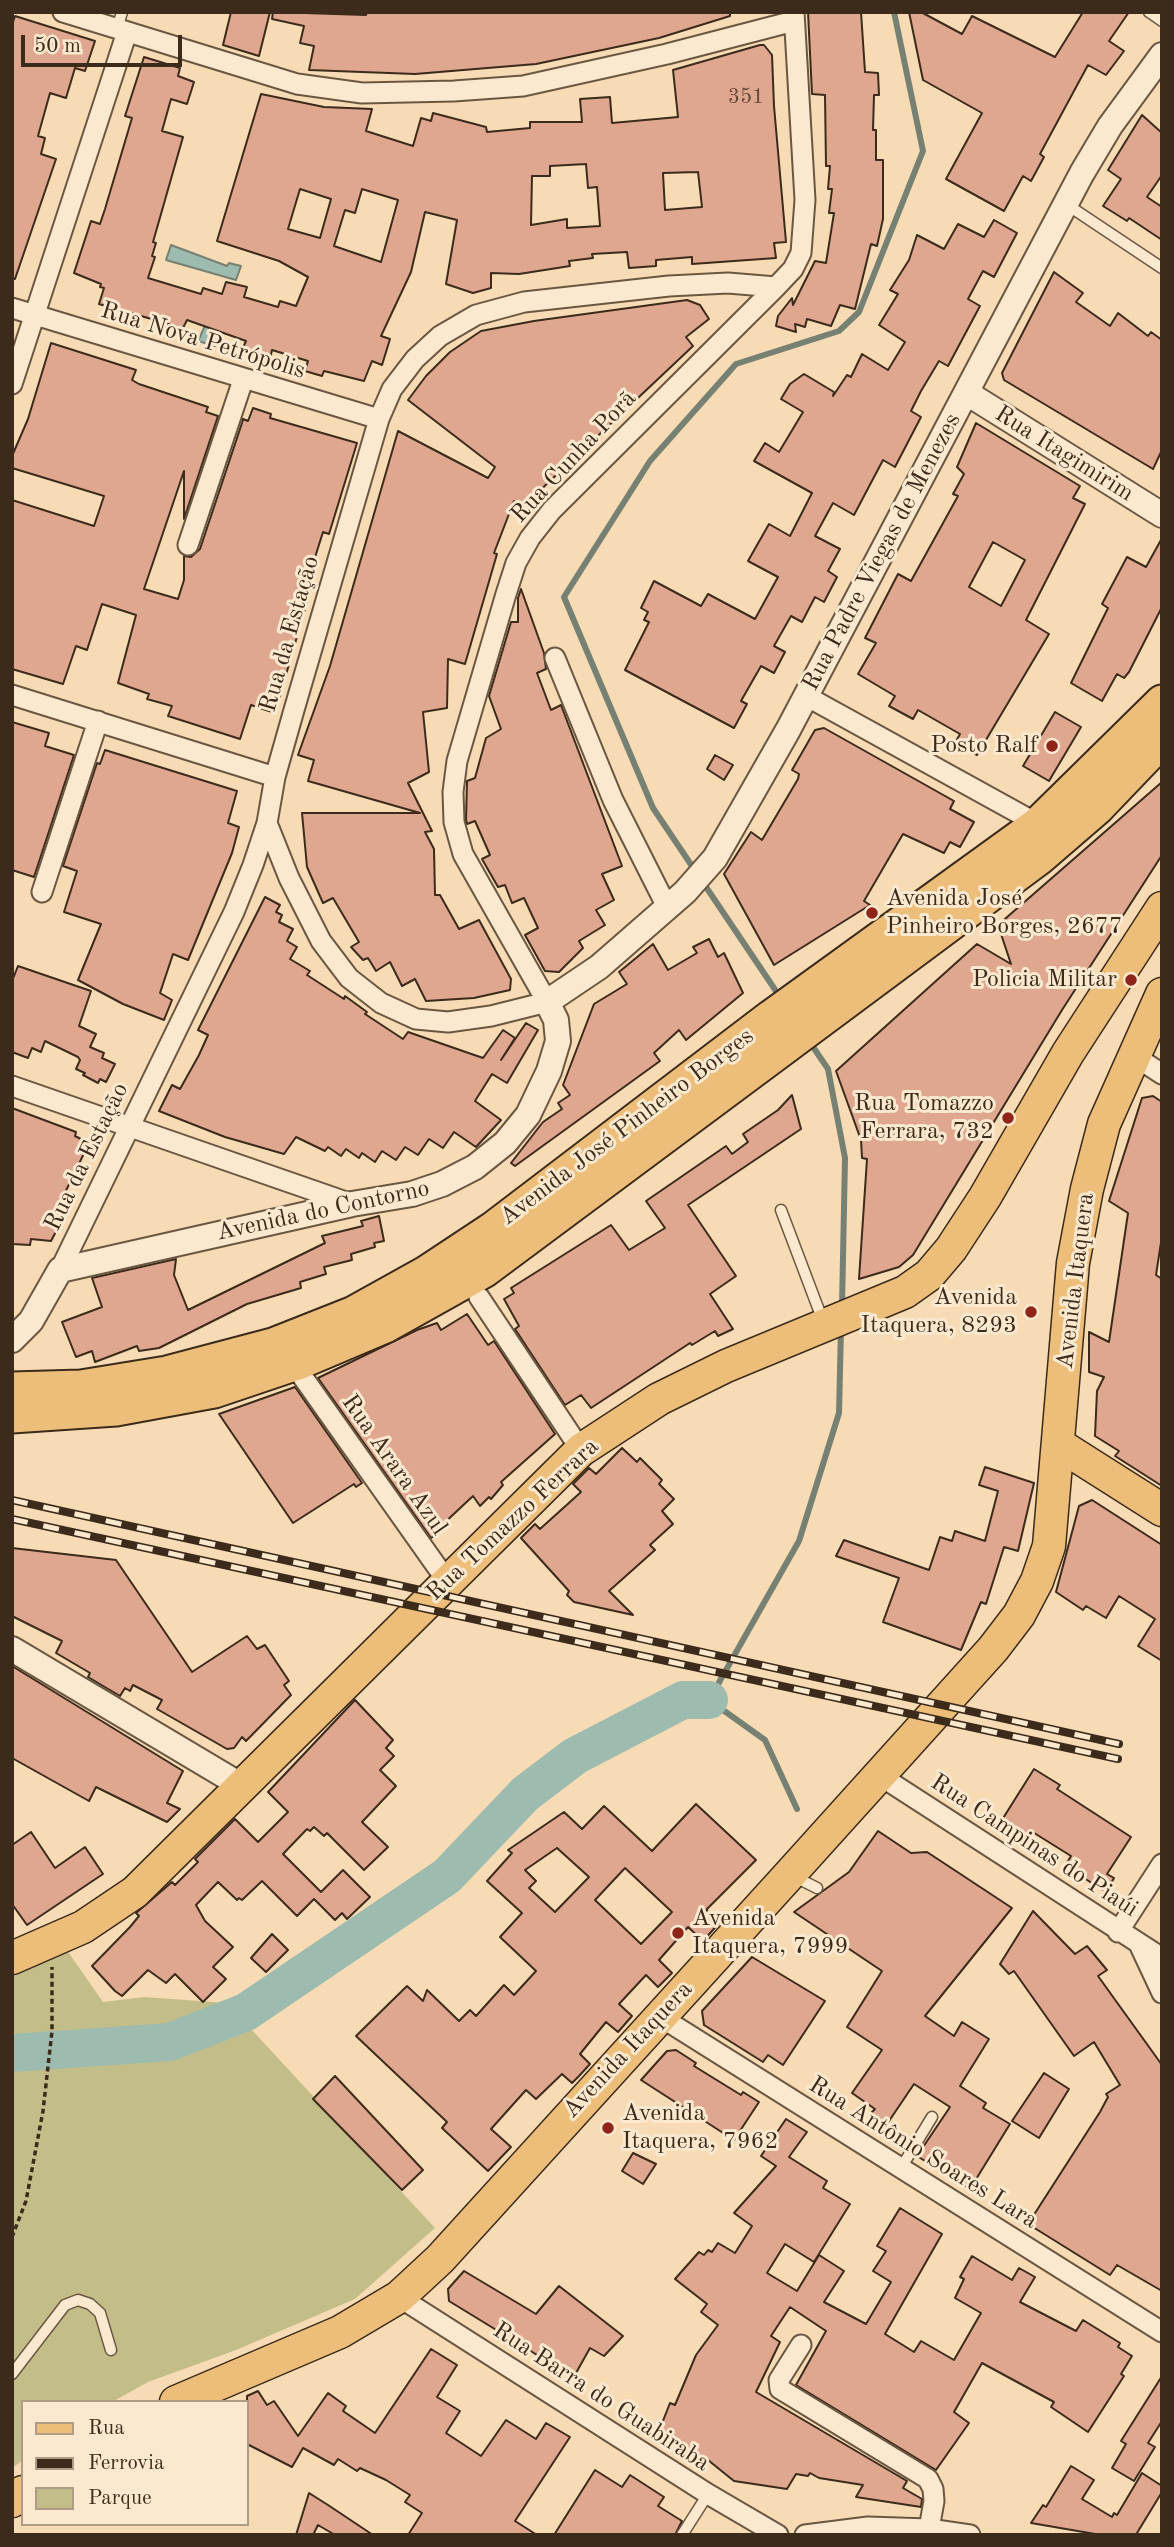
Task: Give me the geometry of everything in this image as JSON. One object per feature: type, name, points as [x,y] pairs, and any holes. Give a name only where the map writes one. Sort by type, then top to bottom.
[{"type":"highway","name":"Avenida José Pinheiro Borges","points":[[12,1416],[116,1409],[214,1391],[300,1362],[385,1326],[505,1256],[783,1049],[815,1006],[1038,824],[1162,702]]},
{"type":"highway","name":"Avenida José Pinheiro Borges","points":[[12,1389],[81,1387],[167,1373],[273,1345],[354,1313],[426,1273],[494,1228],[772,1017],[815,1006],[1039,858],[1097,808],[1162,740]]},
{"type":"main road","name":"Rua Tomazzo Ferrara","points":[[28,1948],[119,1905],[581,1450],[659,1399],[726,1366],[905,1292],[929,1275],[951,1249],[985,1197],[1068,1053],[1162,908]]},
{"type":"main road","name":"Avenida Itaquera","points":[[181,2400],[340,2332],[399,2297],[440,2259],[659,2016],[804,1881],[879,1774],[993,1649],[1019,1615],[1037,1581],[1049,1546],[1073,1263],[1087,1189],[1104,1124],[1149,1065],[1162,994]]},
{"type":"main road","points":[[1058,1444],[1162,1510]]},
{"type":"main road","points":[[1055,1497],[1079,1482],[1105,1474]]},
{"type":"street","points":[[63,12],[122,25],[297,84],[362,93],[523,86],[667,54],[794,17]]},
{"type":"street","name":"Rua Cunha Porã","points":[[547,1002],[463,854],[454,822],[453,792],[457,761],[506,594],[525,547],[552,510],[776,287],[797,261],[805,232],[794,17]]},
{"type":"street","points":[[12,384],[122,25]]},
{"type":"street","name":"Rua Padre Viegas de Menezes","points":[[547,1002],[599,967],[676,900],[715,858],[806,696],[1066,204],[1110,127],[1162,55]]},
{"type":"street","name":"Rua da Estação","points":[[60,1270],[234,912],[267,823],[275,777],[379,419],[391,389],[415,359],[440,335],[476,315],[524,302],[668,286],[728,283],[776,287]]},
{"type":"street","name":"Rua Nova Petrópolis","points":[[12,308],[379,419]]},
{"type":"street","points":[[188,545],[243,380]]},
{"type":"street","name":"Rua Itagimirim","points":[[967,393],[1162,515]]},
{"type":"street","points":[[555,658],[613,800],[676,900]]},
{"type":"street","points":[[12,695],[275,777]]},
{"type":"street","points":[[806,696],[1038,824]]},
{"type":"street","points":[[42,892],[98,721]]},
{"type":"street","points":[[267,823],[289,878],[321,942],[349,978],[381,1003],[416,1019],[448,1022],[491,1016],[547,1002]]},
{"type":"street","name":"Avenida do Contorno","points":[[60,1270],[352,1203],[412,1194],[442,1184],[475,1167],[505,1143],[528,1115],[558,1041],[556,1020],[547,1002]]},
{"type":"street","points":[[12,1086],[352,1203]]},
{"type":"street","points":[[12,1340],[31,1321],[60,1270]]},
{"type":"street","points":[[479,1297],[581,1450]]},
{"type":"street","name":"Rua Arara Azul","points":[[302,1376],[447,1581]]},
{"type":"street","points":[[12,1649],[242,1786]]},
{"type":"street","name":"Rua Campinas do Piaúi","points":[[879,1774],[1118,1932],[1162,1958]]},
{"type":"street","points":[[1118,1932],[1162,1864]]},
{"type":"street","points":[[1139,1944],[1162,1993]]},
{"type":"street","name":"Rua Antônio Soares Lara","points":[[659,2016],[1162,2332]]},
{"type":"street","name":"Rua Barra do Guabiraba","points":[[399,2297],[708,2494],[778,2535]]},
{"type":"street","points":[[801,2344],[779,2380],[780,2389],[928,2479],[933,2489],[934,2501],[929,2529]]},
{"type":"street","points":[[805,2535],[868,2527],[929,2529],[970,2535]]},
{"type":"lane","points":[[1149,12],[1162,21]]},
{"type":"lane","points":[[1066,204],[1162,268]]},
{"type":"lane","points":[[781,1210],[828,1323]]},
{"type":"lane","points":[[901,2168],[932,2117]]},
{"type":"lane","points":[[12,2374],[65,2305],[78,2300],[90,2304],[100,2313],[111,2350]]},
{"type":"lane","points":[[682,2535],[708,2494]]},
{"type":"path","points":[[12,2237],[26,2201],[43,2110],[52,2031],[28,1948]]},
{"type":"green space","points":[[57,1936],[103,2002],[144,1997],[227,2003],[435,2228],[355,2299],[236,2350],[148,2382],[116,2400],[21,2400],[21,2461],[12,2468],[12,1954]]},
{"type":"shaded area","points":[[171,245],[227,266],[229,263],[241,266],[236,280],[166,260]]},
{"type":"shaded area","points":[[209,317],[222,322],[215,346],[198,341]]},
{"type":"building","points":[[231,12],[270,12],[259,56],[223,45]]},
{"type":"building","points":[[273,12],[366,15],[367,12],[730,12],[730,16],[659,38],[536,64],[415,74],[309,70],[314,46],[300,43],[304,26],[272,19]]},
{"type":"building","points":[[808,12],[861,12],[865,72],[878,73],[879,95],[874,95],[873,130],[876,130],[876,160],[883,160],[883,219],[877,246],[871,244],[855,309],[840,305],[831,326],[807,319],[805,327],[795,324],[796,332],[776,326],[778,316],[792,298],[793,305],[815,261],[826,263],[834,213],[829,213],[832,189],[828,189],[830,166],[826,166],[825,95],[812,94]]},
{"type":"building","points":[[909,12],[921,12],[962,34],[972,16],[1055,57],[1083,12],[1129,12],[1109,41],[1124,51],[1106,75],[1088,65],[1040,154],[1044,157],[1031,181],[1023,176],[1004,211],[946,179],[982,113],[923,80]]},
{"type":"building","points":[[15,16],[95,41],[85,71],[75,68],[66,98],[50,93],[38,136],[45,138],[41,154],[56,159],[15,279],[12,278],[12,25]]},
{"type":"building","points":[[760,45],[764,45],[772,55],[786,242],[774,243],[776,258],[692,264],[692,257],[656,260],[656,266],[629,268],[627,252],[592,254],[593,258],[569,261],[570,266],[519,274],[491,273],[491,288],[473,293],[446,284],[457,220],[425,212],[411,272],[381,336],[390,339],[382,365],[372,361],[364,381],[324,371],[322,376],[305,371],[308,361],[272,350],[270,359],[242,350],[246,341],[187,320],[183,328],[99,304],[104,288],[100,287],[101,284],[74,273],[91,221],[100,224],[105,209],[132,118],[125,116],[144,57],[180,68],[178,76],[194,82],[187,104],[171,99],[162,131],[183,137],[153,242],[156,243],[152,256],[155,257],[148,278],[201,294],[203,288],[222,294],[226,282],[247,287],[244,297],[278,307],[280,301],[296,306],[308,277],[279,261],[217,241],[261,94],[324,107],[372,109],[366,131],[413,146],[421,118],[431,121],[433,113],[486,127],[487,132],[530,128],[530,122],[582,122],[580,99],[610,97],[612,123],[678,117],[673,70]],"holes":[[[586,164],[588,188],[597,187],[600,226],[567,228],[567,219],[531,225],[532,176],[550,176],[550,166]],[[698,172],[702,207],[665,210],[663,173]],[[300,189],[331,199],[320,238],[288,229]],[[362,189],[398,200],[381,262],[334,246],[345,210],[355,213]]]},
{"type":"building","points":[[1142,115],[1162,133],[1162,175],[1147,197],[1162,207],[1162,240],[1129,218],[1127,221],[1103,206],[1121,179],[1108,170]]},
{"type":"building","points":[[994,220],[1017,233],[994,277],[983,271],[968,299],[980,306],[948,366],[939,361],[921,391],[911,411],[921,417],[895,467],[883,460],[854,515],[833,503],[815,536],[840,549],[828,571],[837,577],[824,602],[815,597],[802,622],[791,616],[774,646],[785,652],[774,673],[761,666],[741,701],[747,704],[734,728],[625,670],[649,622],[644,620],[648,612],[641,608],[654,581],[701,606],[708,594],[755,619],[778,577],[748,561],[769,524],[790,536],[812,493],[754,461],[765,443],[779,452],[803,412],[781,399],[790,384],[804,374],[834,392],[833,396],[847,375],[851,377],[862,354],[888,370],[905,342],[879,325],[898,294],[890,290],[909,260],[917,235],[944,249],[958,224],[984,237]]},
{"type":"building","points":[[1054,272],[1083,293],[1076,302],[1110,326],[1118,313],[1148,336],[1151,332],[1162,340],[1162,450],[1153,469],[1004,380],[1002,373]]},
{"type":"building","points":[[687,300],[700,305],[709,319],[686,337],[693,346],[515,514],[514,501],[494,553],[497,554],[465,664],[448,659],[447,708],[423,712],[429,772],[408,783],[432,831],[425,832],[434,849],[435,895],[440,895],[459,929],[479,920],[511,979],[510,990],[474,998],[426,1001],[415,979],[402,986],[390,962],[376,971],[368,958],[363,960],[351,947],[359,942],[333,898],[323,903],[307,867],[302,813],[420,813],[308,781],[314,760],[298,755],[330,666],[398,431],[488,478],[495,467],[408,400],[426,376],[450,352],[481,331]]},
{"type":"building","points":[[51,343],[136,370],[132,380],[139,384],[208,407],[206,412],[218,416],[184,519],[184,471],[144,589],[178,599],[184,580],[184,556],[191,557],[200,549],[243,419],[248,421],[253,408],[271,414],[270,418],[357,443],[329,534],[323,532],[311,570],[315,571],[309,595],[275,713],[251,705],[240,739],[168,716],[172,706],[147,699],[149,694],[118,683],[136,615],[102,604],[87,650],[76,646],[63,684],[12,669],[12,500],[94,526],[104,496],[12,468],[12,456],[28,419]]},
{"type":"building","points":[[976,423],[1080,486],[1073,498],[1085,504],[1026,620],[1049,634],[977,755],[955,743],[960,734],[918,710],[913,719],[889,706],[895,696],[858,674],[876,643],[865,638],[898,574],[911,581],[958,496],[953,494],[964,474],[957,467]],"holes":[[[993,542],[1025,560],[1001,606],[969,587]]]},
{"type":"building","points":[[1162,538],[1162,607],[1129,672],[1124,678],[1117,674],[1102,701],[1071,683],[1108,608],[1102,604],[1127,557],[1146,567]]},
{"type":"building","points":[[521,589],[544,653],[546,669],[537,673],[551,710],[561,705],[622,866],[602,874],[614,900],[596,910],[605,925],[579,941],[583,948],[559,972],[545,971],[525,935],[538,928],[524,898],[512,903],[505,885],[498,887],[482,859],[490,855],[475,821],[467,824],[466,820],[467,781],[475,778],[486,738],[501,729],[489,696],[511,622],[518,622],[518,598]]},
{"type":"building","name":"Posto Ralf","points":[[1055,712],[1081,727],[1049,781],[1023,766]]},
{"type":"building","points":[[12,722],[49,733],[45,746],[74,755],[34,877],[12,870]]},
{"type":"building","points":[[824,728],[954,801],[950,809],[974,822],[960,847],[950,842],[944,853],[903,834],[864,901],[870,905],[774,965],[724,874],[751,832],[762,840],[798,779],[799,774],[792,770],[815,730]]},
{"type":"building","points":[[105,750],[237,791],[228,823],[239,827],[232,853],[188,960],[173,954],[160,993],[172,1000],[164,1020],[123,1004],[78,980],[101,924],[64,912],[77,871],[63,866],[97,763],[100,764]]},
{"type":"building","points":[[715,755],[733,765],[724,780],[707,769]]},
{"type":"building","points":[[1162,782],[1162,855],[1062,1010],[913,1255],[899,1267],[859,1279],[867,1159],[862,1158],[861,1140],[836,1071],[977,944],[1011,964],[998,925]]},
{"type":"building","points":[[265,897],[280,905],[276,912],[282,915],[279,922],[293,929],[287,941],[297,947],[290,959],[310,971],[307,975],[344,999],[345,996],[367,1012],[365,1014],[403,1039],[408,1032],[483,1058],[503,1030],[515,1038],[501,1060],[526,1023],[538,1030],[507,1083],[492,1074],[475,1101],[501,1120],[476,1147],[454,1132],[443,1148],[429,1139],[418,1155],[405,1147],[396,1160],[382,1151],[375,1162],[362,1153],[359,1158],[346,1149],[341,1156],[328,1147],[325,1151],[296,1137],[284,1154],[225,1137],[159,1111],[172,1085],[180,1089],[199,1055],[208,1035],[198,1030]]},
{"type":"building","points":[[709,939],[718,957],[724,953],[743,993],[686,1040],[679,1030],[654,1053],[660,1061],[515,1166],[511,1163],[543,1122],[562,1109],[558,1103],[570,1095],[563,1085],[594,1004],[627,984],[619,972],[653,944],[668,970],[697,953],[693,947]]},
{"type":"building","points":[[18,966],[91,991],[79,1026],[96,1034],[90,1047],[104,1053],[102,1058],[115,1064],[106,1082],[100,1079],[98,1083],[83,1075],[85,1073],[76,1069],[80,1060],[78,1057],[45,1041],[41,1052],[32,1048],[28,1058],[12,1052],[12,981]]},
{"type":"building","points":[[792,1095],[801,1129],[688,1205],[736,1276],[710,1294],[733,1329],[718,1336],[715,1331],[692,1345],[690,1343],[591,1408],[581,1395],[565,1405],[515,1329],[519,1326],[504,1299],[514,1293],[511,1288],[611,1225],[629,1250],[665,1228],[646,1201],[726,1146],[732,1154],[748,1142],[743,1134],[778,1110]]},
{"type":"building","points":[[1153,1096],[1162,1102],[1162,1236],[1156,1275],[1162,1279],[1162,1486],[1115,1456],[1119,1451],[1095,1436],[1097,1391],[1104,1377],[1089,1372],[1089,1332],[1109,1342],[1128,1213],[1109,1201],[1142,1098]]},
{"type":"building","points":[[12,1108],[76,1132],[75,1136],[89,1143],[61,1201],[72,1201],[51,1241],[31,1239],[30,1245],[12,1244]]},
{"type":"building","points":[[379,1216],[384,1241],[374,1243],[375,1247],[351,1254],[352,1260],[324,1267],[326,1274],[300,1282],[301,1288],[247,1304],[159,1348],[139,1351],[137,1346],[95,1362],[92,1351],[76,1357],[62,1322],[102,1307],[92,1278],[176,1259],[174,1275],[188,1310],[325,1243],[322,1236],[363,1226],[361,1221]]},
{"type":"building","points":[[467,1314],[488,1345],[494,1341],[555,1434],[501,1482],[503,1485],[491,1499],[489,1497],[480,1506],[473,1496],[441,1526],[444,1530],[431,1538],[318,1378],[417,1330],[437,1323],[441,1330]]},
{"type":"building","points":[[295,1387],[362,1483],[356,1487],[354,1484],[293,1523],[219,1414]]},
{"type":"building","points":[[622,1448],[637,1462],[640,1458],[662,1480],[659,1484],[674,1499],[662,1511],[673,1524],[650,1545],[655,1550],[609,1591],[633,1615],[574,1602],[567,1595],[569,1591],[521,1538],[535,1524],[540,1529],[581,1492],[573,1484],[589,1468],[596,1474]]},
{"type":"building","points":[[985,1467],[1034,1483],[1018,1551],[1004,1547],[986,1604],[981,1602],[961,1650],[883,1622],[899,1578],[836,1556],[844,1540],[929,1570],[940,1537],[952,1541],[955,1531],[985,1541],[998,1491],[979,1485]]},
{"type":"building","points":[[1092,1500],[1162,1545],[1162,1661],[1138,1646],[1155,1619],[1119,1596],[1106,1618],[1086,1606],[1083,1610],[1056,1592],[1079,1506]]},
{"type":"building","points":[[12,1548],[116,1560],[192,1672],[247,1636],[257,1649],[265,1645],[289,1681],[284,1685],[291,1695],[246,1741],[242,1737],[234,1748],[227,1749],[157,1709],[162,1700],[133,1685],[130,1691],[125,1688],[120,1696],[88,1677],[90,1673],[56,1653],[62,1641],[12,1616]]},
{"type":"building","points":[[12,1666],[183,1771],[167,1803],[180,1809],[167,1822],[96,1787],[89,1801],[12,1758]]},
{"type":"building","points":[[355,1700],[393,1740],[386,1748],[394,1756],[380,1770],[396,1786],[362,1822],[388,1847],[364,1870],[327,1833],[324,1836],[314,1827],[310,1831],[307,1829],[283,1854],[321,1892],[343,1870],[370,1897],[347,1919],[342,1913],[335,1920],[314,1899],[297,1916],[262,1881],[242,1900],[237,1900],[218,1882],[196,1905],[205,1921],[233,1947],[213,1967],[226,1979],[203,2002],[175,1974],[166,1983],[148,1970],[122,1996],[115,1991],[92,1966],[130,1927],[139,1916],[136,1913],[172,1882],[175,1885],[198,1862],[195,1859],[235,1819],[258,1842],[288,1812],[268,1792]]},
{"type":"building","points":[[1034,1769],[1060,1785],[1057,1789],[1131,1837],[1107,1874],[1114,1878],[1106,1892],[1065,1866],[1071,1856],[1031,1831],[1025,1839],[1000,1823]]},
{"type":"building","points":[[696,1804],[756,1860],[706,1910],[720,1922],[703,1941],[688,1927],[659,1960],[672,1973],[658,1987],[646,1975],[619,2004],[632,2016],[618,2032],[606,2022],[580,2054],[590,2064],[579,2076],[572,2083],[562,2074],[536,2099],[526,2090],[491,2129],[511,2147],[488,2171],[442,2128],[447,2122],[356,2036],[407,1986],[423,2001],[427,1990],[459,2021],[470,2010],[476,2016],[504,1985],[514,1995],[536,1971],[500,1937],[522,1913],[487,1881],[512,1853],[508,1850],[564,1812],[582,1829],[604,1806],[652,1851]],"holes":[[[557,1848],[589,1877],[555,1912],[529,1888],[536,1881],[525,1870]],[[625,1868],[672,1912],[641,1944],[595,1900]]]},
{"type":"building","points":[[878,1831],[911,1853],[927,1852],[1012,1908],[925,2016],[954,2036],[962,2022],[989,2039],[960,2086],[986,2103],[983,2108],[1010,2124],[970,2189],[917,2156],[950,2107],[914,2084],[887,2124],[871,2113],[875,2109],[852,2093],[882,2050],[847,2027],[882,1971],[794,1912],[849,1872]]},
{"type":"building","points":[[31,1832],[55,1868],[85,1847],[103,1874],[27,1925],[12,1904],[12,1845]]},
{"type":"building","points":[[1033,1911],[1075,1954],[1087,1946],[1107,1970],[1098,1976],[1162,2065],[1162,2291],[1117,2265],[1110,2275],[1028,2224],[1100,2112],[1108,2097],[1106,2094],[1120,2085],[1094,2042],[1074,2056],[1014,1971],[1009,1974],[1000,1964]]},
{"type":"building","points":[[272,1934],[288,1950],[266,1972],[251,1958]]},
{"type":"building","points":[[752,1957],[825,2001],[783,2065],[768,2055],[763,2062],[704,2025],[702,2011]]},
{"type":"building","points":[[676,2050],[696,2063],[694,2066],[741,2095],[743,2092],[759,2102],[734,2140],[641,2080],[667,2051]]},
{"type":"building","points":[[1044,2073],[1069,2089],[1039,2138],[1012,2121]]},
{"type":"building","points":[[335,2076],[423,2170],[402,2190],[313,2099]]},
{"type":"building","points":[[786,2119],[807,2132],[789,2157],[827,2181],[823,2188],[850,2204],[814,2262],[785,2244],[767,2273],[797,2291],[819,2255],[844,2271],[824,2302],[866,2324],[891,2282],[873,2271],[886,2251],[877,2246],[900,2208],[942,2234],[885,2334],[914,2352],[921,2341],[954,2360],[981,2313],[955,2298],[964,2279],[960,2277],[972,2256],[1012,2280],[1019,2268],[1035,2277],[1020,2302],[1076,2331],[1083,2320],[1120,2343],[1118,2347],[1132,2356],[1121,2374],[1124,2376],[1088,2432],[1051,2407],[1054,2402],[982,2363],[954,2412],[969,2423],[936,2470],[796,2385],[826,2331],[790,2307],[771,2336],[780,2342],[756,2392],[907,2481],[903,2488],[922,2499],[921,2507],[856,2497],[863,2485],[819,2478],[810,2473],[808,2476],[796,2474],[787,2489],[734,2481],[703,2456],[701,2460],[659,2431],[670,2403],[675,2405],[696,2355],[718,2325],[701,2312],[707,2304],[675,2279],[699,2252],[704,2255],[708,2250],[712,2252],[718,2243],[735,2253],[752,2226],[734,2213],[776,2166],[761,2156]]},
{"type":"building","points":[[633,2153],[656,2164],[643,2184],[622,2171]]},
{"type":"building","points":[[464,2271],[536,2314],[559,2286],[623,2336],[604,2356],[590,2348],[576,2373],[542,2354],[542,2358],[449,2301],[448,2289]]},
{"type":"building","points":[[431,2349],[457,2365],[437,2397],[460,2411],[446,2433],[481,2456],[506,2420],[536,2439],[546,2423],[570,2437],[515,2521],[537,2535],[408,2535],[422,2513],[405,2502],[410,2495],[386,2480],[360,2468],[357,2471],[338,2459],[334,2465],[303,2448],[292,2467],[248,2445],[247,2396],[258,2391],[267,2405],[274,2401],[298,2436],[328,2393],[346,2406],[343,2411],[375,2433]]},
{"type":"building","points":[[1162,2376],[1162,2421],[1148,2443],[1155,2447],[1134,2481],[1112,2468],[1126,2444],[1121,2441]]},
{"type":"building","points":[[1071,2466],[1094,2480],[1082,2499],[1112,2517],[1114,2513],[1117,2515],[1142,2473],[1162,2486],[1162,2492],[1137,2533],[1140,2535],[1101,2535],[1031,2523],[1043,2505],[1046,2507]]},
{"type":"building","points":[[595,2470],[622,2487],[630,2475],[664,2497],[658,2506],[682,2521],[675,2535],[554,2535]]},
{"type":"building","points":[[309,2493],[373,2535],[335,2535],[318,2525],[313,2535],[296,2535]]},
{"type":"waterway","points":[[696,872],[653,808],[564,597],[650,461],[736,364],[839,331],[859,312],[923,151],[894,12]]},
{"type":"waterway","points":[[702,881],[780,997]]},
{"type":"waterway","points":[[809,1041],[828,1069],[845,1158],[842,1307]]},
{"type":"waterway","points":[[797,1809],[765,1740],[709,1700],[799,1541],[839,1413],[841,1328]]},
{"type":"waterway","points":[[12,2053],[170,2042],[246,2012],[447,1876],[525,1794],[575,1756],[683,1700],[709,1700]]},
{"type":"railway","points":[[12,1500],[1119,1744]]},
{"type":"railway","points":[[12,1519],[1118,1759]]},
{"type":"place","name":"Posto Ralf","points":[[1052,746]]},
{"type":"place","name":"Avenida José Pinheiro Borges, 2677","points":[[872,913]]},
{"type":"place","name":"Policia Militar","points":[[1131,980]]},
{"type":"place","name":"Rua Tomazzo Ferrara, 732","points":[[1008,1118]]},
{"type":"place","name":"Avenida Itaquera, 8293","points":[[1031,1312]]},
{"type":"place","name":"Avenida Itaquera, 7999","points":[[678,1933]]},
{"type":"place","name":"Avenida Itaquera, 7962","points":[[608,2128]]}]
